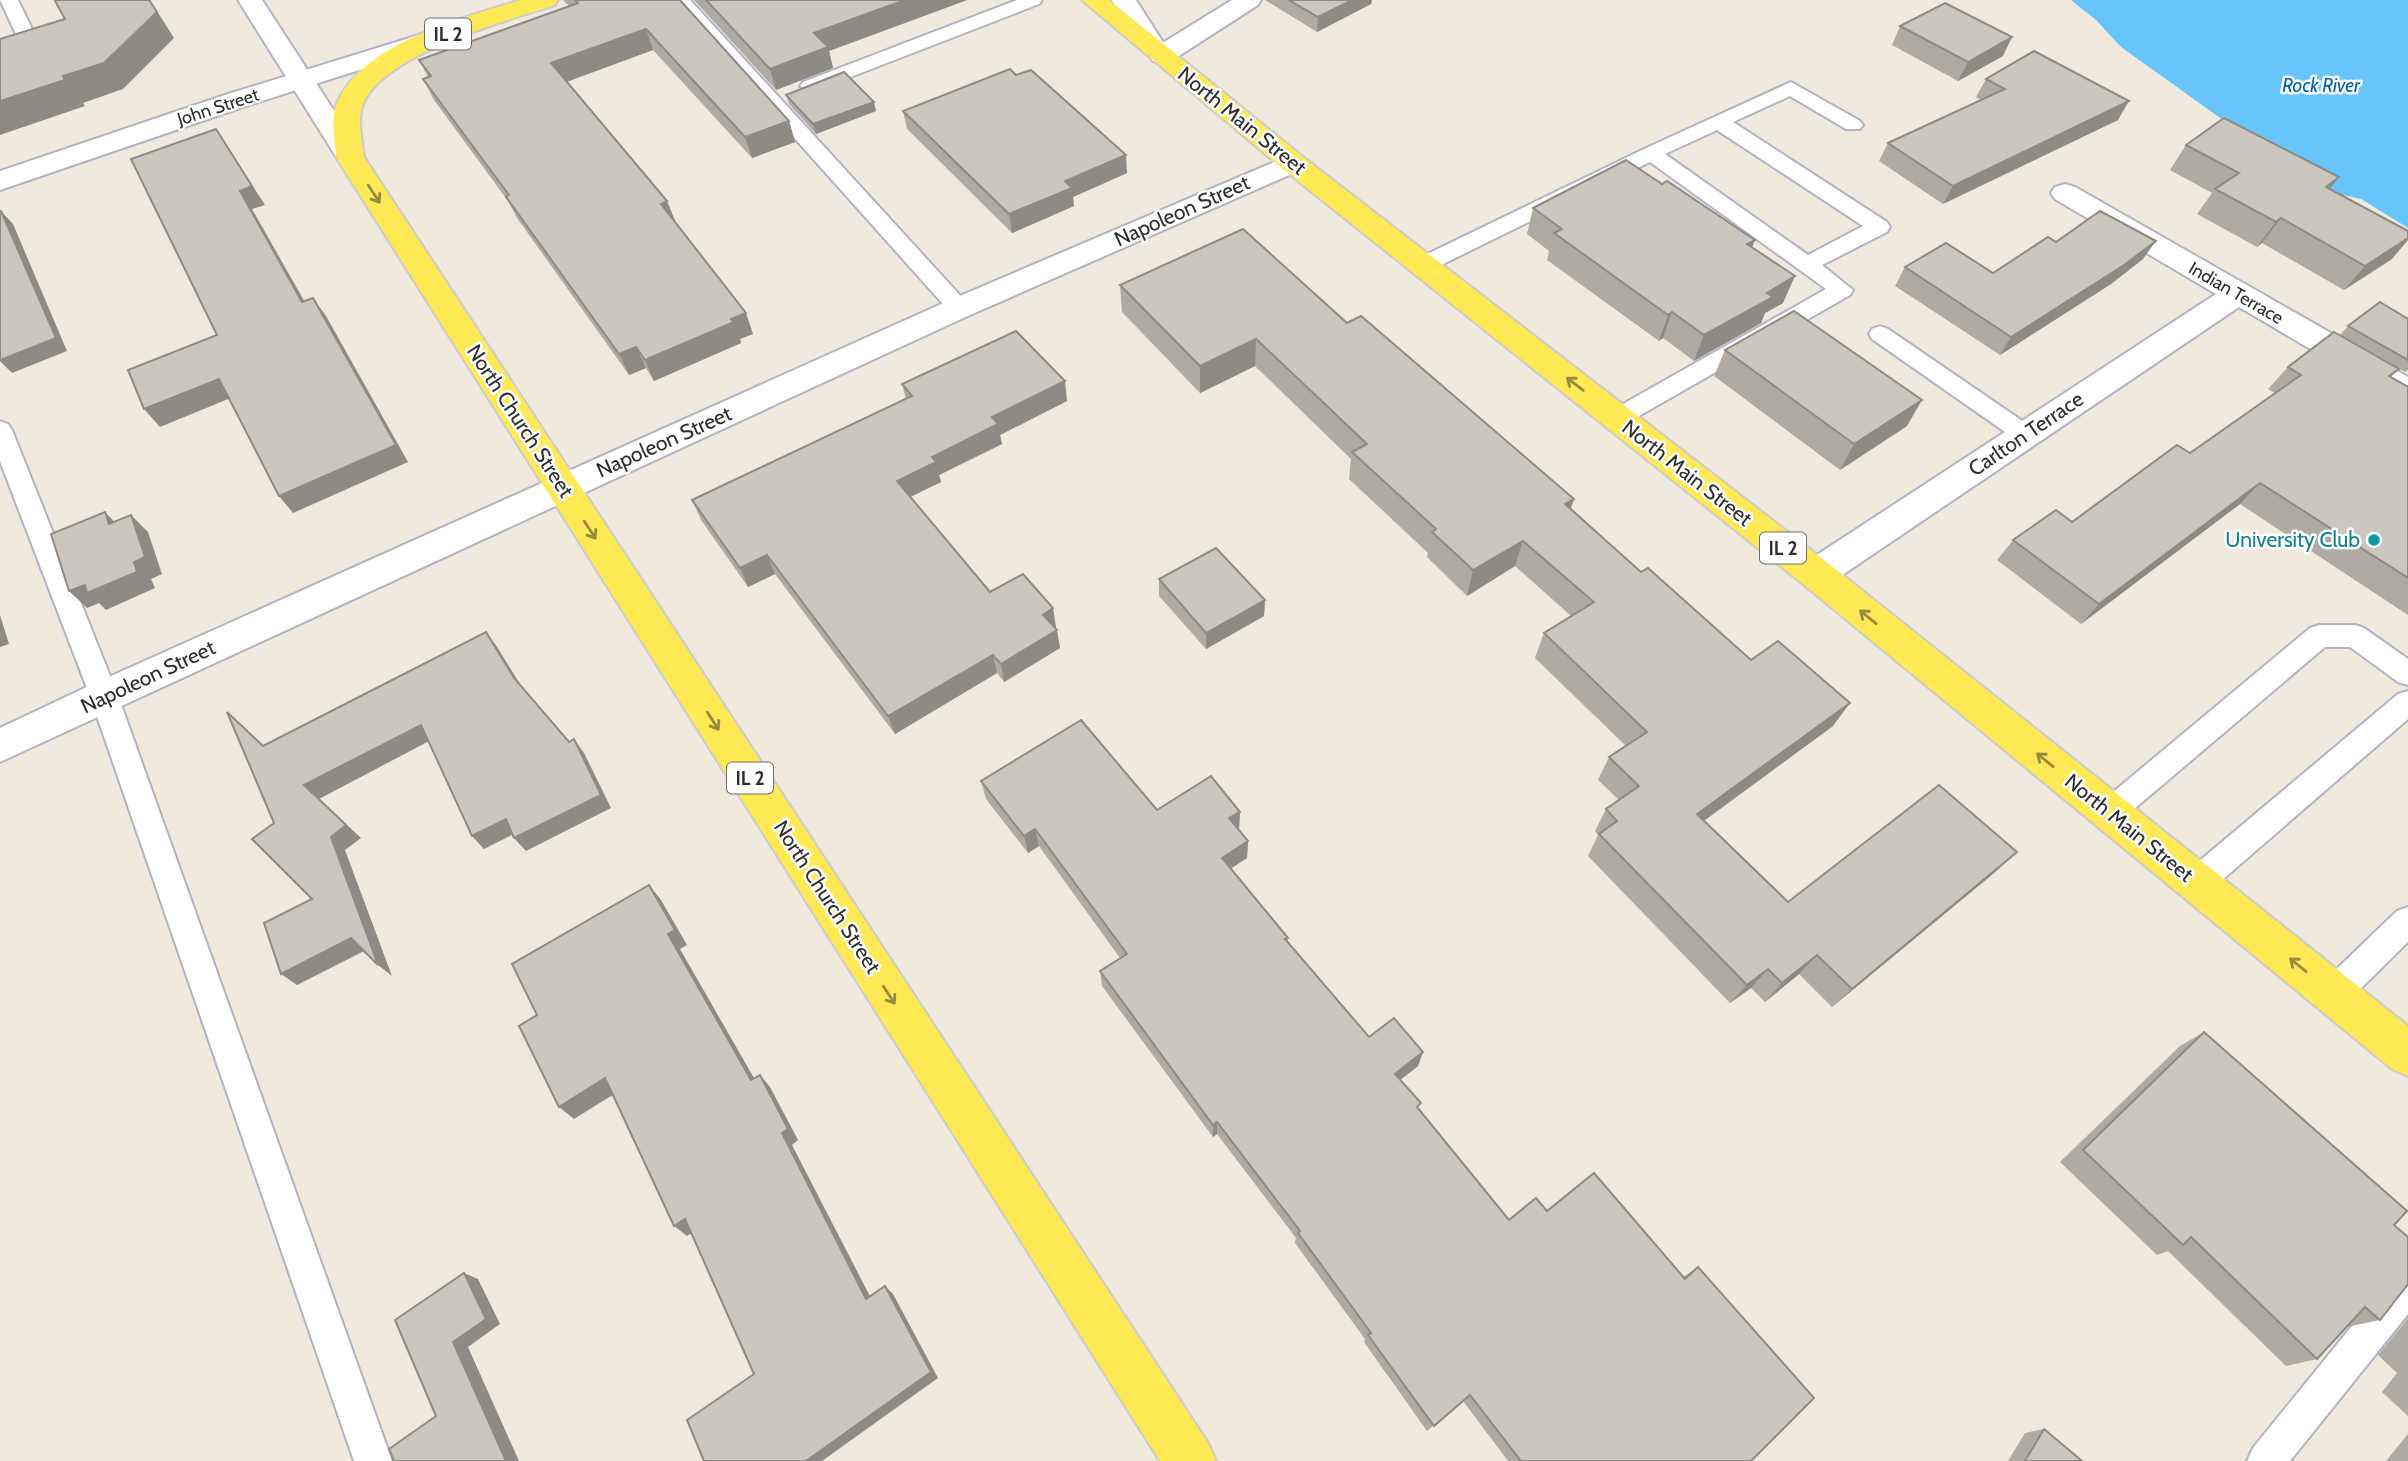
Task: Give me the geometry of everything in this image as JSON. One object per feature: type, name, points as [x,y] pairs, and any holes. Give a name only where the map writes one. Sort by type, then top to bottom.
[{"type":"main road","name":"John Street","points":[[360,87],[391,60],[437,37],[546,0]]},
{"type":"main road","name":"North Main Street","points":[[1094,0],[1293,163],[1816,574],[2408,1054]]},
{"type":"main road","name":"North Church Street","points":[[360,87],[350,102],[347,121],[350,157],[1190,1461]]},
{"type":"street","name":"North Church Street","points":[[250,0],[350,157]]},
{"type":"street","points":[[1124,0],[1158,51],[1249,0]]},
{"type":"street","name":"John Street","points":[[0,181],[237,100],[437,37]]},
{"type":"street","name":"Napoleon Street","points":[[0,746],[104,696],[960,308],[1293,163]]},
{"type":"street","name":"Indian Terrace","points":[[2065,193],[2408,393]]},
{"type":"street","name":"Carlton Terrace","points":[[1816,574],[2237,294]]},
{"type":"lane","points":[[0,52],[16,46],[26,35],[9,0]]},
{"type":"lane","points":[[680,0],[960,308]]},
{"type":"lane","points":[[771,101],[1033,0]]},
{"type":"lane","points":[[1423,265],[1651,153],[1791,88],[1853,125]]},
{"type":"lane","points":[[1719,122],[1879,227],[1806,265]]},
{"type":"lane","points":[[1617,418],[1842,290],[1651,153]]},
{"type":"lane","points":[[1880,334],[2026,435]]},
{"type":"lane","points":[[0,430],[104,696],[373,1461]]},
{"type":"lane","points":[[2110,812],[2319,636],[2355,636],[2408,674]]},
{"type":"lane","points":[[2196,883],[2408,702]]},
{"type":"lane","points":[[2333,994],[2408,921]]},
{"type":"lane","points":[[2266,1461],[2408,1286]]},
{"type":"water","name":"Rock River","points":[[2071,0],[2408,0],[2408,228],[2361,199],[2321,190],[2121,47],[2096,20]]},
{"type":"building","points":[[149,0],[157,12],[104,63],[63,76],[65,80],[0,101],[0,39],[65,19],[55,1]]},
{"type":"building","points":[[575,0],[680,0],[789,121],[745,137],[646,29],[551,63],[667,201],[661,204],[746,313],[731,319],[734,322],[645,360],[636,347],[619,354],[506,197],[509,195],[423,79],[431,76],[419,60],[578,3]]},
{"type":"building","points":[[706,0],[905,0],[814,33],[828,47],[770,69]]},
{"type":"building","points":[[1289,0],[1352,0],[1318,17]]},
{"type":"building","points":[[1945,3],[2012,37],[1968,62],[1900,26]]},
{"type":"building","points":[[2034,51],[2129,101],[1953,186],[1888,143],[2005,89],[1986,79]]},
{"type":"building","points":[[1010,69],[1016,75],[1031,70],[1126,155],[1065,181],[1072,188],[1009,214],[903,111]]},
{"type":"building","points":[[844,72],[874,102],[813,124],[786,95]]},
{"type":"building","points":[[2224,118],[2339,177],[2326,187],[2408,231],[2408,238],[2365,266],[2281,218],[2276,222],[2215,189],[2239,173],[2186,145]]},
{"type":"building","points":[[216,129],[252,186],[240,191],[302,302],[313,298],[396,445],[279,496],[219,379],[144,409],[128,370],[217,335],[131,159]]},
{"type":"building","points":[[1626,160],[1662,184],[1667,181],[1755,240],[1747,244],[1795,276],[1767,293],[1773,297],[1704,335],[1672,312],[1668,315],[1554,233],[1562,229],[1533,208]]},
{"type":"building","points":[[0,211],[56,338],[0,360]]},
{"type":"building","points":[[2100,211],[2156,241],[2124,265],[2011,337],[1905,267],[1946,243],[1993,273],[2048,237],[2056,242]]},
{"type":"building","points":[[1243,229],[1347,323],[1361,316],[1574,499],[1565,504],[1641,572],[1648,568],[1751,660],[1778,641],[1850,703],[1697,814],[1788,902],[1939,785],[2017,852],[1852,989],[1817,955],[1782,983],[1768,969],[1747,985],[1599,834],[1617,821],[1606,809],[1639,786],[1609,757],[1647,732],[1544,633],[1594,602],[1523,541],[1473,570],[1432,532],[1436,529],[1352,452],[1367,444],[1256,339],[1200,366],[1120,285]]},
{"type":"building","points":[[2380,302],[2408,319],[2408,360],[2348,326]]},
{"type":"building","points":[[1794,311],[1922,400],[1854,444],[1725,350]]},
{"type":"building","points":[[1016,331],[1065,381],[992,417],[998,424],[932,457],[936,462],[897,481],[990,592],[1023,574],[1053,608],[1043,615],[1057,630],[1001,664],[993,655],[888,716],[767,555],[740,568],[692,500],[912,396],[902,384]]},
{"type":"building","points":[[2334,332],[2399,369],[2389,376],[2408,387],[2408,578],[2260,483],[2099,604],[2013,540],[2056,510],[2072,522],[2177,445],[2190,453],[2301,375],[2288,367]]},
{"type":"building","points":[[105,512],[109,524],[131,515],[145,557],[134,562],[137,572],[87,593],[85,585],[69,591],[51,534]]},
{"type":"building","points":[[1216,548],[1265,600],[1206,633],[1159,579]]},
{"type":"building","points":[[486,632],[514,678],[569,742],[574,739],[601,795],[514,838],[506,819],[472,836],[421,725],[304,785],[346,825],[331,837],[378,965],[351,938],[281,974],[264,923],[312,899],[252,839],[274,823],[227,712],[263,746]]},
{"type":"building","points":[[1081,720],[1157,810],[1211,776],[1240,812],[1229,818],[1248,841],[1222,858],[1288,938],[1285,939],[1369,1037],[1394,1018],[1423,1052],[1395,1074],[1421,1103],[1417,1107],[1509,1220],[1536,1198],[1547,1211],[1594,1173],[1685,1279],[1698,1267],[1814,1398],[1751,1461],[1521,1461],[1470,1395],[1434,1426],[1368,1335],[1371,1333],[1298,1233],[1300,1231],[1217,1122],[1213,1125],[1100,971],[1127,954],[1035,829],[1024,836],[981,781]]},
{"type":"building","points":[[649,885],[675,930],[668,934],[751,1080],[760,1075],[788,1129],[782,1133],[866,1299],[885,1286],[931,1372],[806,1461],[704,1461],[687,1420],[754,1374],[685,1219],[674,1226],[605,1078],[559,1107],[519,1026],[537,1015],[512,964]]},
{"type":"building","points":[[2204,1032],[2407,1211],[2394,1225],[2408,1237],[2408,1284],[2380,1320],[2365,1307],[2317,1359],[2191,1237],[2183,1245],[2083,1150]]},
{"type":"building","points":[[464,1273],[486,1319],[453,1342],[506,1461],[394,1461],[389,1449],[436,1416],[395,1320]]},
{"type":"building","points":[[2044,1429],[2082,1461],[2025,1461]]},
{"type":"place","name":"University Club","points":[[2374,540]]}]
